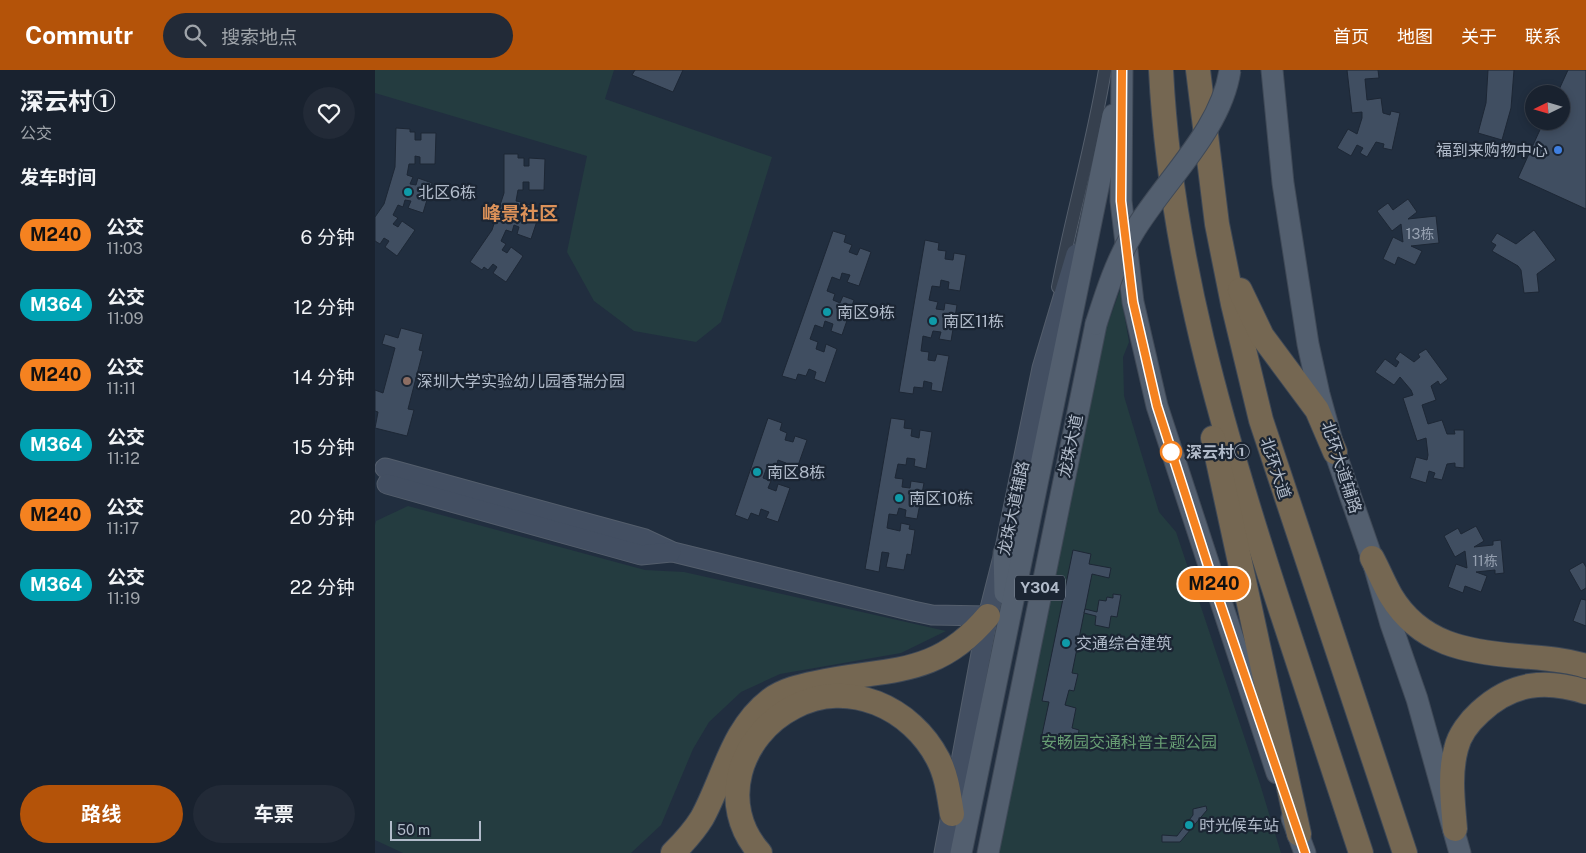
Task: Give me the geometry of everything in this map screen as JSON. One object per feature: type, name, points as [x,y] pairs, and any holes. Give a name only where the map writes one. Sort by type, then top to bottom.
[{"type":"highway","points":[[1161,70],[1169,158],[1184,261],[1205,360],[1243,494],[1361,853]]},
{"type":"highway","name":"北环大道","points":[[1198,70],[1217,224],[1233,304],[1261,420],[1405,853]]},
{"type":"highway","points":[[1217,224],[1253,318],[1280,362],[1317,410],[1335,452]]},
{"type":"highway","points":[[1205,360],[1209,416],[1221,480],[1302,843]]},
{"type":"highway","points":[[1372,558],[1392,598],[1412,620],[1433,638],[1455,648],[1479,653],[1548,659],[1586,666]]},
{"type":"highway","points":[[673,853],[701,818],[733,746],[746,725],[770,700],[796,687],[827,680],[905,670],[928,662],[997,623]]},
{"type":"highway","points":[[1455,829],[1452,776],[1456,748],[1475,716],[1492,701],[1513,689],[1554,684],[1586,692]]},
{"type":"highway","points":[[759,853],[749,842],[739,821],[736,803],[738,780],[744,761],[759,735],[779,716],[795,706],[817,698],[837,696],[861,698],[896,712],[910,722],[925,739],[938,760],[947,784],[952,814]]},
{"type":"main road","name":"龙珠大道","points":[[987,853],[1096,324],[1113,274],[1133,233],[1213,120],[1229,80],[1230,70]]},
{"type":"main road","name":"北环大道辅路","points":[[1272,70],[1283,183],[1308,344],[1335,452],[1372,558],[1391,624],[1417,699],[1461,853]]},
{"type":"main road","name":"龙珠大道","points":[[961,853],[997,623],[1102,167],[1116,71]]},
{"type":"main road","points":[[1116,71],[1121,201],[1133,302],[1157,406],[1219,600],[1302,843]]},
{"type":"main road","name":"龙珠大道辅路","points":[[1004,553],[1042,368],[1102,167]]},
{"type":"main road","points":[[381,477],[645,539],[673,552],[913,611],[997,623]]},
{"type":"main road","points":[[944,853],[997,623],[1004,553]]},
{"type":"street","points":[[1042,368],[1067,240],[1095,131],[1116,71]]},
{"type":"green space","points":[[375,70],[614,70],[605,99],[772,157],[721,322],[696,342],[634,331],[594,301],[567,252],[587,156],[375,93]]},
{"type":"green space","name":"安畅园交通科普主题公园","points":[[1120,290],[1129,342],[1123,357],[1124,396],[1159,512],[1176,532],[1281,853],[993,853],[1106,329]]},
{"type":"green space","points":[[408,506],[645,570],[684,572],[946,631],[901,653],[780,674],[741,692],[709,722],[693,749],[661,825],[631,853],[403,853],[375,840],[375,525],[376,521]]},
{"type":"building","points":[[635,70],[683,70],[673,92],[632,75]]},
{"type":"building","points":[[1347,70],[1378,70],[1379,78],[1365,79],[1367,100],[1381,98],[1383,113],[1390,115],[1391,111],[1400,113],[1392,150],[1383,148],[1384,144],[1376,142],[1367,157],[1360,153],[1363,148],[1357,145],[1351,156],[1337,148],[1348,129],[1357,134],[1362,118],[1362,112],[1352,113]]},
{"type":"building","points":[[1488,70],[1514,70],[1511,108],[1502,140],[1478,133],[1486,103]]},
{"type":"building","name":"福到来购物中心","points":[[1568,70],[1586,70],[1586,209],[1518,178],[1540,130],[1570,130],[1570,85],[1561,85]]},
{"type":"building","name":"北区6栋","points":[[396,128],[410,129],[410,132],[415,132],[415,140],[421,140],[421,133],[436,133],[435,164],[420,164],[420,157],[415,156],[415,164],[409,164],[407,175],[413,177],[410,184],[416,185],[418,178],[432,183],[423,213],[408,208],[411,201],[405,200],[403,207],[398,205],[393,215],[398,218],[393,224],[398,227],[402,221],[415,230],[397,256],[385,247],[389,241],[384,238],[380,244],[375,241],[375,217],[384,204],[395,167]]},
{"type":"building","points":[[504,154],[518,154],[518,158],[524,158],[524,166],[529,166],[529,158],[545,159],[544,190],[529,190],[529,182],[523,182],[523,190],[518,190],[516,201],[521,202],[519,209],[524,211],[527,204],[541,209],[531,239],[517,234],[519,227],[514,225],[512,232],[506,230],[501,241],[506,244],[502,250],[507,253],[511,247],[523,256],[506,282],[493,273],[497,267],[493,264],[488,270],[484,267],[482,270],[470,262],[492,230],[504,193]]},
{"type":"building","points":[[1408,199],[1417,212],[1408,219],[1436,216],[1439,243],[1411,246],[1422,251],[1415,265],[1398,257],[1395,265],[1383,259],[1393,237],[1403,242],[1401,224],[1392,231],[1377,211],[1388,203],[1393,210]]},
{"type":"building","points":[[1534,230],[1556,260],[1537,274],[1539,292],[1524,293],[1521,270],[1518,266],[1492,251],[1496,245],[1491,242],[1497,233],[1516,244]]},
{"type":"building","name":"南区9栋","points":[[833,231],[846,235],[844,242],[852,245],[849,252],[857,255],[860,248],[871,252],[859,286],[847,282],[850,275],[842,273],[840,280],[832,277],[827,291],[835,294],[833,300],[840,303],[843,296],[854,300],[842,335],[831,331],[833,324],[825,321],[823,328],[815,325],[810,339],[818,342],[816,349],[824,352],[826,344],[837,349],[825,383],[814,379],[816,372],[809,369],[806,376],[798,374],[796,380],[782,376]]},
{"type":"building","name":"南区11栋","points":[[925,240],[939,243],[938,250],[946,251],[945,259],[953,260],[954,253],[966,255],[960,291],[948,289],[949,282],[941,280],[940,287],[932,286],[929,300],[938,302],[936,309],[944,310],[945,303],[957,305],[951,341],[939,339],[941,332],[933,331],[931,338],[923,336],[921,351],[929,352],[928,360],[935,361],[937,354],[949,356],[942,392],[931,390],[932,383],[924,381],[923,388],[914,387],[913,394],[899,392]]},
{"type":"building","points":[[401,328],[423,334],[419,350],[423,351],[408,409],[414,410],[407,436],[375,428],[378,412],[375,411],[375,390],[383,393],[395,348],[382,344],[385,334],[398,338]]},
{"type":"building","points":[[1426,349],[1448,379],[1440,385],[1438,381],[1431,386],[1436,400],[1422,405],[1428,424],[1442,420],[1447,434],[1455,434],[1454,430],[1464,430],[1464,468],[1455,467],[1455,463],[1447,464],[1442,480],[1433,478],[1435,473],[1429,471],[1426,483],[1410,478],[1416,457],[1427,460],[1428,455],[1426,438],[1417,441],[1403,398],[1413,395],[1411,390],[1400,377],[1394,385],[1375,372],[1385,359],[1396,367],[1399,362],[1395,359],[1400,352],[1414,362],[1420,357],[1418,354]]},
{"type":"building","name":"南区8栋","points":[[768,418],[782,423],[780,430],[787,433],[785,440],[793,442],[795,436],[807,440],[795,474],[783,470],[786,463],[778,460],[776,467],[768,464],[763,478],[771,481],[768,488],[776,491],[778,484],[790,488],[778,522],[766,518],[769,512],[761,509],[759,516],[751,513],[748,520],[735,515]]},
{"type":"building","name":"南区10栋","points":[[891,418],[905,420],[904,428],[912,429],[911,436],[919,438],[920,430],[932,432],[926,469],[914,466],[915,459],[907,458],[906,465],[898,464],[895,478],[903,479],[902,487],[910,488],[911,481],[924,483],[917,519],[905,517],[906,510],[899,508],[897,515],[889,514],[887,528],[900,531],[901,523],[910,525],[909,529],[915,530],[911,555],[907,554],[904,570],[886,567],[889,553],[882,552],[879,572],[865,569]]},
{"type":"building","points":[[1476,526],[1484,541],[1474,547],[1493,545],[1493,541],[1501,540],[1504,573],[1495,574],[1495,570],[1476,572],[1487,576],[1481,592],[1465,586],[1463,593],[1448,587],[1456,564],[1467,568],[1465,551],[1455,557],[1444,536],[1458,528],[1461,534]]},
{"type":"building","name":"交通综合建筑","points":[[1073,550],[1091,554],[1089,564],[1111,568],[1109,578],[1092,574],[1072,673],[1078,674],[1074,691],[1069,690],[1065,705],[1076,708],[1072,728],[1079,730],[1077,741],[1059,738],[1057,748],[1040,744],[1049,702],[1042,701]]},
{"type":"building","points":[[1583,562],[1586,567],[1586,588],[1581,591],[1569,570]]},
{"type":"building","points":[[1113,594],[1121,595],[1117,617],[1111,616],[1109,628],[1095,625],[1096,616],[1084,613],[1085,609],[1097,612],[1099,600],[1106,601],[1107,597],[1113,598]]},
{"type":"building","points":[[1581,599],[1586,600],[1586,626],[1573,621]]},
{"type":"building","name":"时光候车站","points":[[1206,806],[1207,810],[1180,842],[1162,842],[1162,835],[1177,836],[1193,815],[1193,809]]},
{"type":"bus line","name":"M240","points":[[1122,70],[1121,201],[1133,302],[1157,406],[1183,493],[1305,853]]},
{"type":"place","name":"福到来购物中心","points":[[1558,150]]},
{"type":"place","name":"北区6栋","points":[[408,192]]},
{"type":"place","name":"南区9栋","points":[[827,312]]},
{"type":"place","name":"南区11栋","points":[[933,321]]},
{"type":"place","name":"深圳大学实验幼儿园香瑞分园","points":[[407,381]]},
{"type":"place","name":"深云村①","points":[[1171,452]]},
{"type":"place","name":"南区8栋","points":[[757,472]]},
{"type":"place","name":"南区10栋","points":[[899,498]]},
{"type":"place","name":"交通综合建筑","points":[[1066,643]]},
{"type":"place","name":"时光候车站","points":[[1189,825]]},
{"type":"district","name":"峰景社区","points":[[520,213]]}]
